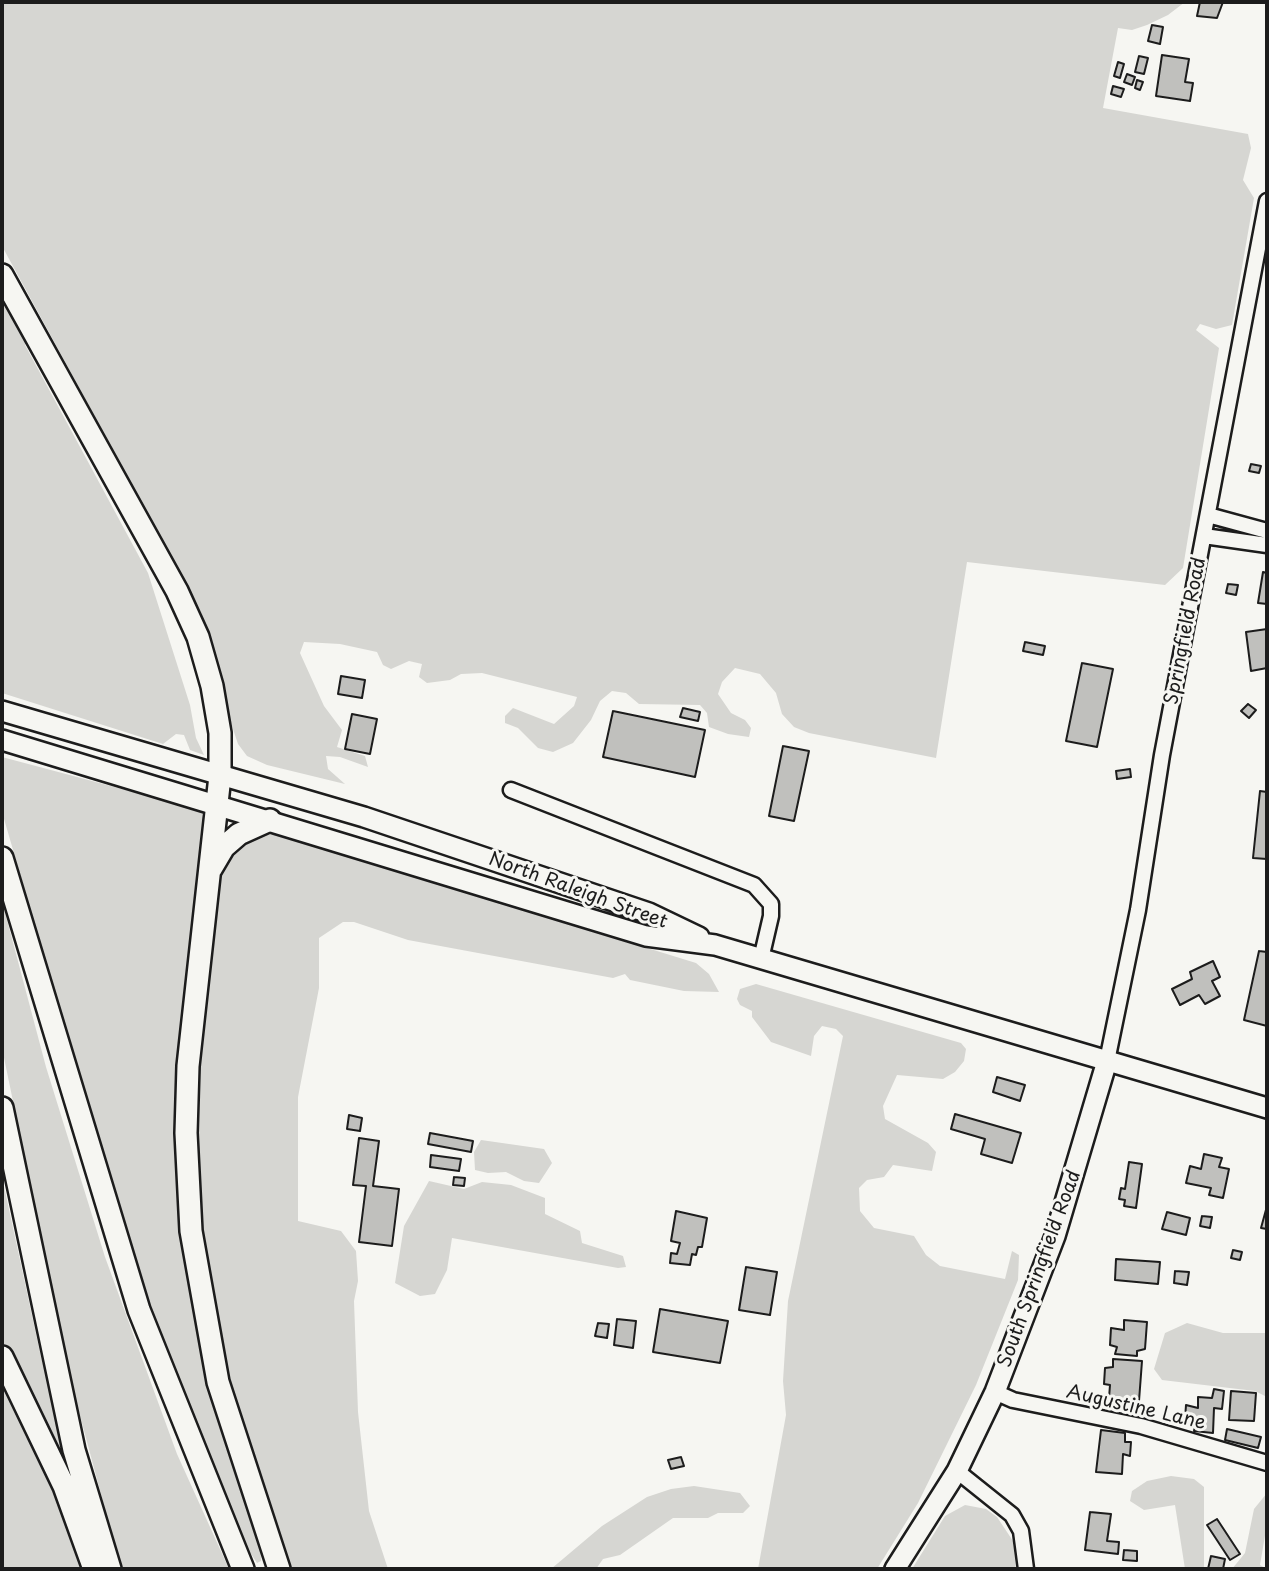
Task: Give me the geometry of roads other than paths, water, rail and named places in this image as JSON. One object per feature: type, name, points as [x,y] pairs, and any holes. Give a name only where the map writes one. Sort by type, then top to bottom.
[{"type":"highway","points":[[2,275],[149,536],[198,637],[212,687],[220,733],[220,776],[188,1066],[186,1133],[191,1230],[218,1382],[279,1569]]},
{"type":"highway","points":[[210,870],[224,847],[239,834],[270,820]]},
{"type":"highway","points":[[2,858],[139,1310],[243,1569]]},
{"type":"highway","points":[[2,1108],[74,1450],[110,1569]]},
{"type":"highway","points":[[2,1357],[64,1486],[94,1569]]},
{"type":"main road","name":"North Raleigh Street","points":[[2,711],[364,817],[649,913],[715,945]]},
{"type":"main road","name":"North Raleigh Street","points":[[2,740],[646,936],[715,945]]},
{"type":"main road","points":[[715,945],[1267,1108]]},
{"type":"main road","name":"South Springfield Road","points":[[957,1471],[995,1392],[1055,1236],[1107,1061]]},
{"type":"main road","points":[[895,1569],[957,1471]]},
{"type":"street","name":"Springfield Road","points":[[1107,1061],[1138,910],[1162,755],[1267,201]]},
{"type":"street","points":[[1208,515],[1267,531]]},
{"type":"street","points":[[1204,536],[1267,545]]},
{"type":"street","points":[[511,790],[754,885],[771,904],[771,916],[761,959]]},
{"type":"street","name":"Augustine Lane","points":[[995,1392],[1013,1400],[1141,1426],[1267,1463]]},
{"type":"street","points":[[957,1471],[1012,1515],[1021,1531],[1026,1569]]}]
